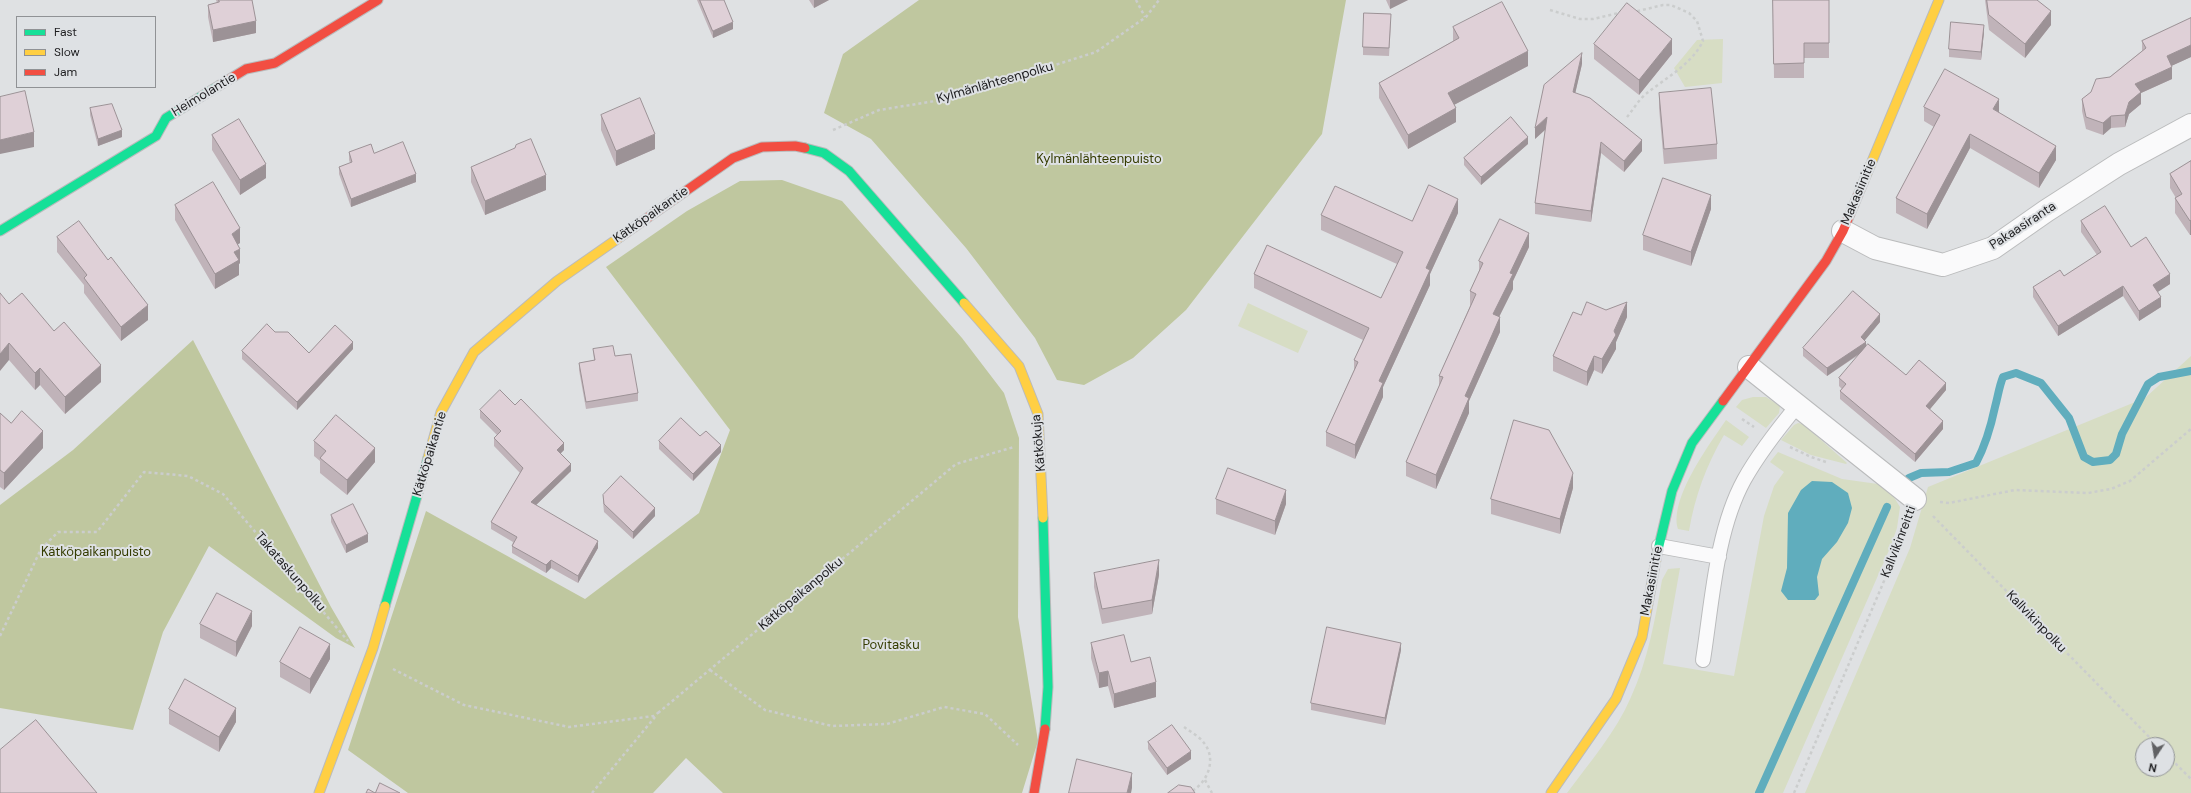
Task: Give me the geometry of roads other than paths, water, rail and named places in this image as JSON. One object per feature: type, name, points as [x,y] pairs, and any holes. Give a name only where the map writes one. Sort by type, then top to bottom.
[{"type":"street","name":"Heimolantie","points":[[0,231],[156,136],[166,118],[246,69],[275,62],[378,0]]},
{"type":"street","name":"Makasiinitie","points":[[1551,793],[1616,699],[1642,636],[1659,546],[1672,491],[1692,443],[1749,368],[1826,261],[1843,231],[1933,3]]},
{"type":"street","name":"Pakaasiranta","points":[[1843,231],[1875,248],[1943,265],[1993,248],[2046,210],[2119,164],[2191,125]]},
{"type":"street","name":"Kätköpaikantie","points":[[319,793],[370,658],[442,412],[474,352],[557,281],[733,158],[762,146],[795,146]]},
{"type":"street","name":"Kätkökuja","points":[[795,146],[824,153],[849,171],[1019,366],[1038,414],[1048,688],[1044,743],[1034,793]]},
{"type":"street","points":[[1749,368],[1916,499]]},
{"type":"lane","points":[[1703,660],[1719,558],[1729,516],[1744,481],[1772,438],[1798,406]]},
{"type":"lane","points":[[1659,546],[1719,558]]},
{"type":"water","points":[[1812,481],[1832,482],[1848,493],[1852,508],[1848,523],[1837,542],[1822,559],[1817,577],[1819,595],[1815,600],[1788,600],[1781,591],[1787,568],[1788,513],[1801,490]]},
{"type":"waterway","points":[[1909,478],[1921,473],[1949,472],[1976,463],[1992,421],[2003,377],[2016,373],[2041,383],[2069,418],[2084,457],[2093,462],[2110,460],[2116,454],[2122,434],[2148,384],[2159,377],[2191,371]]},
{"type":"waterway","points":[[1759,793],[1887,507]]},
{"type":"park label","name":"Kylmänlähteenpuisto","points":[[1099,160]]},
{"type":"park label","name":"Kätköpaikanpuisto","points":[[96,553]]},
{"type":"park label","name":"Povitasku","points":[[891,646]]}]
